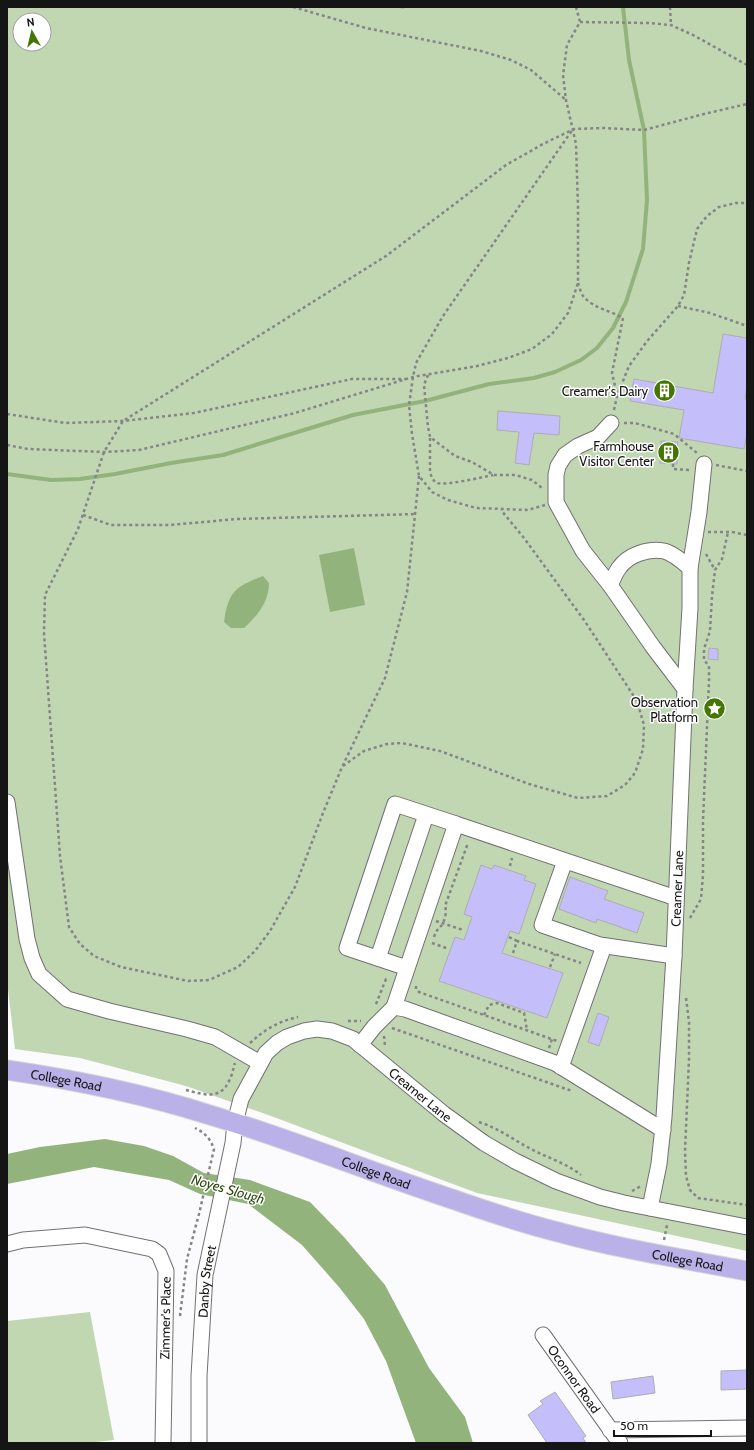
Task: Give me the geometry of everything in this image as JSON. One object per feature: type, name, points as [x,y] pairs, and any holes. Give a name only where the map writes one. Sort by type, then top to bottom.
[{"type":"main road","name":"College Road","points":[[7,1070],[36,1074],[142,1096],[209,1114],[455,1201],[558,1232],[632,1249],[747,1271]]},
{"type":"street","points":[[611,423],[598,437],[578,446],[565,455],[558,466],[556,475],[556,502],[583,551],[610,585],[653,647],[685,689]]},
{"type":"street","name":"Creamer Lane","points":[[650,1208],[659,1164],[663,1130],[674,956],[685,689],[690,608],[690,568],[704,468]]},
{"type":"street","points":[[610,585],[619,568],[632,557],[648,551],[664,551],[680,560],[690,568]]},
{"type":"street","points":[[7,802],[28,939],[32,958],[40,974],[67,999],[215,1037],[260,1063]]},
{"type":"street","points":[[407,968],[347,948],[395,804],[676,898]]},
{"type":"street","points":[[378,958],[426,815]]},
{"type":"street","points":[[364,1040],[374,1026],[394,1007],[456,824]]},
{"type":"street","points":[[565,861],[542,926],[604,946],[674,956]]},
{"type":"street","points":[[561,1067],[604,946]]},
{"type":"street","points":[[394,1007],[405,1009],[555,1063],[663,1130]]},
{"type":"street","name":"Creamer Lane","points":[[235,1123],[241,1099],[266,1053],[277,1043],[287,1037],[304,1031],[332,1031],[353,1039],[364,1040],[444,1114],[484,1143],[509,1158],[556,1181],[576,1189],[624,1203],[747,1227]]},
{"type":"street","name":"Danby Street","points":[[199,1443],[199,1376],[204,1282],[216,1218],[233,1144],[235,1123]]},
{"type":"street","name":"Zimmer's Place","points":[[7,1244],[23,1240],[85,1235],[152,1249],[160,1254],[166,1270],[164,1443]]},
{"type":"street","name":"Oconnor Road","points":[[543,1335],[620,1443]]},
{"type":"street","points":[[610,1430],[747,1428]]},
{"type":"path","points":[[293,7],[366,28],[481,50],[511,60],[531,70],[566,100]]},
{"type":"path","points":[[401,7],[407,7]]},
{"type":"path","points":[[7,445],[28,449],[104,452],[139,450],[295,413],[408,378],[477,366],[508,358],[532,349],[552,334],[568,313],[578,283],[578,183],[576,144],[574,129],[566,100],[563,74],[567,45],[580,22],[576,7]]},
{"type":"path","points":[[670,7],[671,25]]},
{"type":"path","points":[[580,22],[648,23],[671,25],[693,35],[747,65]]},
{"type":"path","points":[[574,129],[443,316],[416,363],[409,405],[419,476],[407,592],[385,678],[342,767],[323,813],[296,887],[270,931],[255,951],[238,967],[209,980],[188,981],[121,967],[94,956],[80,944],[69,927],[60,856],[44,633],[44,603],[45,595],[78,529],[104,452],[123,421],[386,256],[506,165],[543,144],[574,129],[603,128],[644,130],[747,104]]},
{"type":"path","points":[[704,468],[699,456],[674,434],[635,423],[611,423],[617,396],[629,366],[648,340],[678,306],[684,295],[688,263],[697,229],[707,216],[719,207],[736,203],[747,203]]},
{"type":"path","points":[[578,283],[584,298],[597,307],[612,312],[623,318],[612,373],[617,396]]},
{"type":"path","points":[[678,306],[710,313],[747,326]]},
{"type":"path","points":[[428,375],[424,386],[430,437],[430,473],[436,483],[453,483],[494,475],[515,475],[532,480],[556,502]]},
{"type":"path","points":[[7,414],[65,423],[123,421],[194,413],[352,379],[408,378]]},
{"type":"path","points":[[430,437],[456,456],[472,462],[494,475]]},
{"type":"path","points":[[673,464],[673,469],[704,468],[747,471]]},
{"type":"path","points":[[419,476],[432,492],[448,500],[476,508],[528,510],[556,502]]},
{"type":"path","points":[[342,767],[364,751],[387,744],[402,743],[440,751],[529,784],[578,798],[607,796],[624,785],[635,773],[643,750],[644,725],[637,701],[584,620],[524,538],[501,510]]},
{"type":"path","points":[[83,515],[111,525],[170,525],[237,519],[416,514]]},
{"type":"path","points":[[695,535],[709,532],[728,532],[747,535]]},
{"type":"path","points":[[688,922],[701,899],[703,875],[703,820],[709,666],[704,660],[704,649],[710,631],[715,570],[722,559],[728,532]]},
{"type":"path","points":[[429,950],[437,929],[441,926],[447,910],[445,906],[468,842],[475,845]]},
{"type":"path","points":[[505,856],[519,861]]},
{"type":"path","points":[[510,866],[512,858]]},
{"type":"path","points":[[424,918],[462,930]]},
{"type":"path","points":[[509,937],[581,963]]},
{"type":"path","points":[[513,953],[517,941]]},
{"type":"path","points":[[432,943],[449,949]]},
{"type":"path","points":[[550,967],[555,954]]},
{"type":"path","points":[[416,985],[416,989],[419,992],[569,1045]]},
{"type":"path","points":[[686,994],[689,1022],[689,1059],[685,1151],[686,1176],[690,1190],[698,1198],[747,1205]]},
{"type":"path","points":[[484,1015],[489,1005],[497,1004],[524,1013],[527,1030]]},
{"type":"path","points":[[355,1022],[364,1040],[385,1046],[390,1051]]},
{"type":"path","points":[[390,1027],[579,1093]]},
{"type":"path","points":[[384,1033],[385,1046]]},
{"type":"path","points":[[476,1121],[493,1128],[532,1150],[573,1169],[586,1179]]},
{"type":"path","points":[[180,1322],[187,1260],[214,1150],[211,1141],[207,1136],[192,1127]]},
{"type":"path","points":[[630,1191],[640,1187],[642,1184]]},
{"type":"shaded area","points":[[7,7],[747,7],[747,1251],[477,1193],[186,1086],[80,1058],[15,1049],[7,981]]},
{"type":"shaded area","points":[[90,1312],[114,1440],[85,1443],[7,1443],[7,1321]]},
{"type":"water","points":[[354,548],[365,605],[330,612],[319,555]]},
{"type":"water","points":[[263,576],[269,583],[265,602],[253,619],[244,628],[231,628],[224,622],[228,604],[234,592],[239,587]]},
{"type":"water","name":"Noyes Slough","points":[[105,1139],[144,1146],[173,1156],[204,1173],[250,1180],[310,1202],[344,1237],[385,1285],[429,1368],[465,1417],[473,1443],[416,1443],[386,1361],[364,1319],[339,1287],[302,1245],[248,1204],[200,1194],[169,1180],[94,1167],[7,1184],[7,1154],[40,1147]]},
{"type":"building","name":"Creamer's Dairy","points":[[723,334],[747,338],[747,386],[745,399],[747,400],[747,434],[744,449],[679,438],[684,410],[630,401],[634,379],[713,393]]},
{"type":"building","points":[[498,411],[560,416],[559,435],[534,433],[529,465],[515,463],[519,432],[497,430]]},
{"type":"building","name":"Farmhouse Visitor Center","points":[[661,441],[678,442],[677,464],[660,463]]},
{"type":"building","points":[[709,648],[718,649],[718,660],[708,659]]},
{"type":"building","points":[[481,865],[492,869],[494,865],[526,876],[524,880],[536,884],[519,934],[510,931],[502,953],[563,973],[547,1018],[439,981],[455,937],[464,940],[472,917],[464,914]]},
{"type":"building","points":[[570,877],[608,891],[604,899],[644,913],[637,933],[597,919],[596,923],[559,909]]},
{"type":"building","points":[[598,1013],[609,1017],[599,1046],[588,1042]]},
{"type":"building","points":[[747,1370],[747,1389],[721,1390],[721,1371]]},
{"type":"building","points":[[653,1376],[655,1393],[613,1399],[611,1382]]},
{"type":"building","points":[[555,1392],[586,1436],[583,1438],[586,1443],[547,1443],[528,1415],[543,1404],[540,1401]]},
{"type":"waterway","points":[[7,474],[51,480],[80,479],[223,455],[353,415],[425,401],[489,384],[534,378],[555,372],[581,360],[597,348],[613,328],[626,302],[643,249],[647,200],[644,130],[629,60],[623,7]]},
{"type":"place","name":"Creamer's Dairy","points":[[664,391]]},
{"type":"place","name":"Farmhouse Visitor Center","points":[[669,453]]},
{"type":"place","name":"Observation Platform","points":[[714,709]]}]
